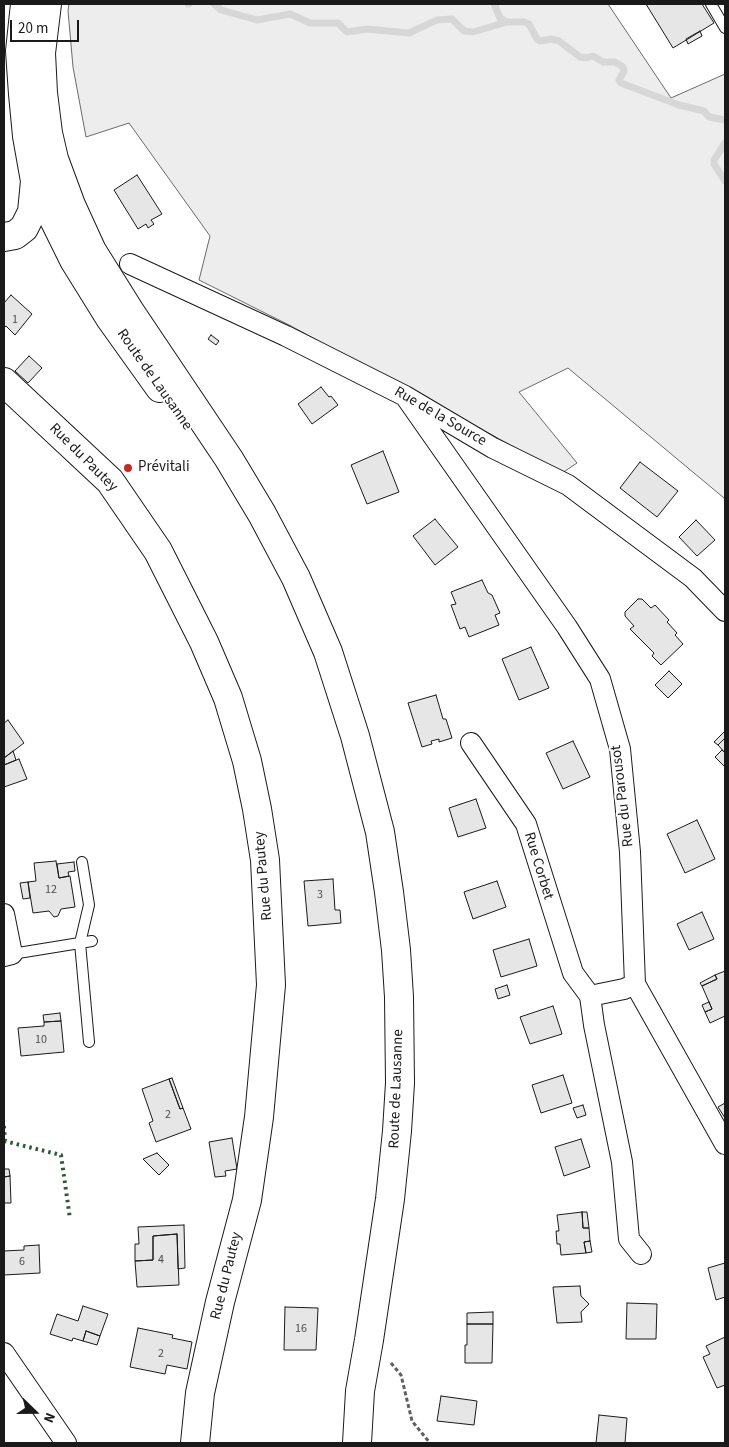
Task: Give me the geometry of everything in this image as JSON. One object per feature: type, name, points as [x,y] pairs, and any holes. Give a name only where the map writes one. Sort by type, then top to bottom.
[{"type":"main road","name":"Route de Lausanne","points":[[25,4],[20,51],[22,94],[35,181],[74,260],[110,318],[215,466],[258,535],[296,608],[322,672],[355,736]]},
{"type":"main road","name":"Route de Lausanne","points":[[47,4],[41,52],[43,93],[48,133],[54,160],[71,205],[92,251],[129,310],[229,459],[296,578],[328,652],[355,736],[380,832],[390,892],[399,997],[400,1083],[390,1200],[360,1391],[356,1443]]},
{"type":"main road","points":[[4,237],[15,235],[24,228],[32,212],[35,181]]},
{"type":"main road","name":"Rue du Pautey","points":[[4,382],[110,481],[158,551],[204,642],[228,698],[247,761],[258,809],[265,860],[271,985],[259,1117],[247,1200],[220,1302],[200,1393],[195,1443]]},
{"type":"street","name":"Rue de la Source","points":[[130,264],[286,336],[405,396],[493,448],[568,486],[693,578],[725,611]]},
{"type":"street","name":"Rue du Parousot","points":[[405,396],[567,627],[600,679],[620,749],[630,852],[635,984],[725,1144]]},
{"type":"street","name":"Rue Corbet","points":[[471,743],[526,824],[573,973],[590,996],[594,1025],[622,1162],[629,1239],[641,1254]]},
{"type":"street","points":[[4,914],[8,955]]},
{"type":"street","points":[[590,996],[624,989],[635,984]]},
{"type":"street","points":[[4,1352],[66,1443]]},
{"type":"lane","points":[[712,4],[725,28]]},
{"type":"lane","points":[[82,862],[89,905],[80,943],[89,1042]]},
{"type":"lane","points":[[8,955],[92,941]]},
{"type":"path","points":[[369,1340],[401,1375],[412,1421],[430,1443]]},
{"type":"shaded area","points":[[69,4],[608,4],[671,98],[725,74],[725,502],[724,498],[568,368],[519,392],[577,463],[562,473],[291,326],[199,280],[210,236],[129,123],[86,137],[73,67]]},
{"type":"building","points":[[646,4],[702,4],[714,23],[673,48]]},
{"type":"building","points":[[700,31],[702,36],[688,44],[686,39]]},
{"type":"building","points":[[137,175],[162,214],[151,220],[154,224],[148,228],[146,224],[138,229],[114,190]]},
{"type":"building","points":[[11,295],[32,314],[15,335],[6,326],[4,328],[4,303]]},
{"type":"building","points":[[211,335],[219,341],[216,345],[208,339]]},
{"type":"building","points":[[29,356],[42,368],[28,383],[15,371]]},
{"type":"building","points":[[321,387],[338,405],[312,424],[298,404]]},
{"type":"building","points":[[383,451],[399,492],[367,504],[351,465]]},
{"type":"building","points":[[640,462],[678,491],[657,517],[620,488]]},
{"type":"building","points":[[435,519],[458,547],[435,565],[413,536]]},
{"type":"building","points":[[696,520],[715,540],[697,556],[679,537]]},
{"type":"building","points":[[482,580],[488,593],[492,595],[500,613],[495,615],[499,625],[469,637],[465,627],[460,629],[451,605],[456,604],[451,592]]},
{"type":"building","points":[[638,599],[642,599],[651,608],[655,605],[669,620],[667,622],[677,633],[675,635],[683,644],[661,665],[652,656],[654,653],[630,629],[634,626],[625,616],[625,612]]},
{"type":"building","points":[[531,647],[549,688],[519,700],[502,659]]},
{"type":"building","points":[[669,671],[682,684],[668,698],[655,685]]},
{"type":"building","points":[[436,695],[443,719],[446,719],[452,738],[439,742],[439,739],[431,741],[432,744],[422,747],[408,703]]},
{"type":"building","points":[[8,720],[24,743],[4,758],[4,723]]},
{"type":"building","points":[[725,731],[725,738],[718,745],[714,742]]},
{"type":"building","points":[[725,738],[725,753],[718,745]]},
{"type":"building","points":[[573,741],[590,777],[563,789],[546,753]]},
{"type":"building","points":[[722,750],[725,753],[725,767],[715,757]]},
{"type":"building","points":[[13,751],[16,760],[4,765],[4,758]]},
{"type":"building","points":[[19,759],[27,779],[4,787],[4,765]]},
{"type":"building","points":[[476,799],[486,828],[458,837],[449,808]]},
{"type":"building","points":[[697,820],[715,859],[685,873],[667,834]]},
{"type":"building","points":[[56,861],[59,878],[70,876],[75,907],[61,909],[58,916],[54,917],[49,911],[33,913],[28,882],[36,881],[34,863]]},
{"type":"building","points":[[74,862],[75,871],[68,872],[69,876],[59,878],[57,864]]},
{"type":"building","points":[[333,879],[335,910],[340,910],[341,923],[308,926],[304,881]]},
{"type":"building","points":[[497,881],[506,907],[473,919],[464,892]]},
{"type":"building","points":[[28,882],[30,898],[23,899],[20,883]]},
{"type":"building","points":[[702,912],[714,939],[689,950],[677,924]]},
{"type":"building","points":[[529,939],[537,966],[501,977],[493,950]]},
{"type":"building","points":[[725,971],[725,1016],[710,1023],[705,1012],[712,1009],[702,986],[717,979],[715,975]]},
{"type":"building","points":[[715,975],[717,979],[702,986],[700,983]]},
{"type":"building","points":[[507,985],[510,995],[498,999],[495,989]]},
{"type":"building","points":[[709,1002],[712,1009],[705,1012],[702,1005]]},
{"type":"building","points":[[553,1006],[562,1034],[530,1044],[520,1017]]},
{"type":"building","points":[[60,1013],[61,1021],[44,1022],[43,1015]]},
{"type":"building","points":[[61,1021],[64,1052],[21,1056],[18,1028],[44,1026],[44,1022]]},
{"type":"building","points":[[563,1075],[572,1103],[541,1113],[532,1085]]},
{"type":"building","points":[[172,1078],[183,1108],[180,1109],[169,1079]]},
{"type":"building","points":[[169,1079],[180,1109],[183,1108],[191,1129],[156,1142],[149,1123],[153,1121],[142,1089]]},
{"type":"building","points":[[725,1103],[725,1118],[718,1107]]},
{"type":"building","points":[[583,1105],[586,1115],[577,1118],[573,1108]]},
{"type":"building","points":[[232,1138],[237,1169],[225,1171],[226,1176],[215,1177],[209,1142]]},
{"type":"building","points":[[581,1139],[590,1167],[564,1176],[555,1147]]},
{"type":"building","points":[[157,1153],[169,1165],[159,1175],[143,1159]]},
{"type":"building","points":[[4,1169],[9,1169],[10,1176],[4,1177]]},
{"type":"building","points":[[10,1176],[11,1203],[4,1203],[4,1177]]},
{"type":"building","points":[[582,1212],[583,1228],[589,1228],[590,1241],[584,1242],[586,1253],[561,1255],[560,1244],[557,1244],[556,1231],[559,1231],[557,1215]]},
{"type":"building","points":[[582,1212],[587,1212],[589,1228],[583,1228]]},
{"type":"building","points":[[184,1225],[185,1268],[178,1269],[177,1234],[153,1236],[153,1260],[135,1261],[135,1244],[139,1244],[138,1227]]},
{"type":"building","points":[[177,1234],[179,1285],[137,1287],[135,1261],[153,1260],[153,1236]]},
{"type":"building","points":[[590,1241],[592,1252],[586,1253],[584,1242]]},
{"type":"building","points":[[39,1245],[40,1273],[4,1275],[4,1251],[24,1250],[24,1246]]},
{"type":"building","points":[[725,1263],[725,1297],[716,1300],[708,1268]]},
{"type":"building","points":[[580,1286],[581,1296],[589,1304],[581,1312],[582,1322],[557,1323],[553,1287]]},
{"type":"building","points":[[627,1303],[657,1304],[656,1339],[626,1339]]},
{"type":"building","points":[[83,1306],[108,1314],[100,1336],[86,1331],[83,1341],[73,1338],[72,1341],[50,1334],[57,1314],[78,1321]]},
{"type":"building","points":[[285,1307],[318,1308],[316,1350],[284,1350]]},
{"type":"building","points":[[493,1312],[493,1324],[467,1324],[467,1313]]},
{"type":"building","points":[[467,1324],[493,1324],[492,1363],[465,1363]]},
{"type":"building","points":[[138,1328],[173,1335],[172,1338],[192,1342],[187,1369],[167,1365],[165,1374],[130,1367]]},
{"type":"building","points":[[86,1331],[100,1336],[97,1345],[83,1341]]},
{"type":"building","points":[[725,1337],[725,1385],[717,1388],[703,1357],[710,1354],[706,1346]]},
{"type":"building","points":[[441,1396],[477,1401],[474,1425],[437,1421]]},
{"type":"building","points":[[599,1415],[627,1418],[625,1443],[596,1443]]},
{"type":"waterway","points":[[214,4],[221,10],[257,20],[290,14],[310,23],[338,23],[347,32],[367,29],[409,33],[437,20],[452,19],[464,31],[473,32],[507,22],[524,22],[529,24],[540,41],[551,39],[559,41],[580,57],[593,56],[603,62],[615,62],[623,67],[624,71],[619,80],[621,83],[679,105],[704,111],[709,117],[725,120]]},
{"type":"waterway","points":[[494,4],[500,18],[507,22]]},
{"type":"waterway","points":[[725,143],[714,160],[714,164],[725,181]]},
{"type":"hedge","points":[[4,1126],[5,1141]]},
{"type":"hedge","points":[[4,1141],[61,1155],[70,1219]]},
{"type":"place","name":"Prévitali","points":[[128,468]]}]
